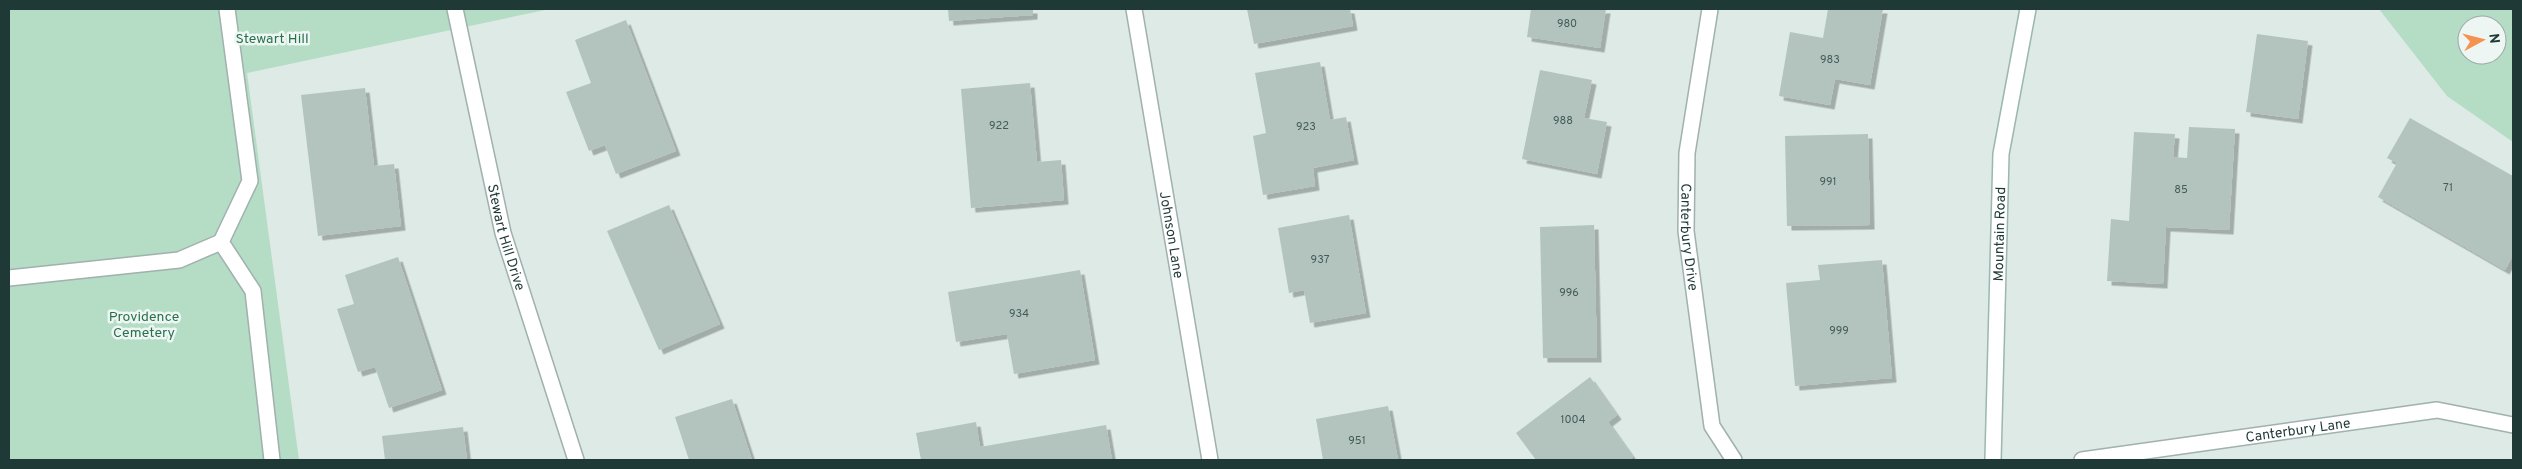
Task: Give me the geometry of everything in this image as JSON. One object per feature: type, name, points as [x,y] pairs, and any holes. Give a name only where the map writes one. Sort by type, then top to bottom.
[{"type":"street","points":[[9,278],[179,260],[220,242],[250,181],[227,9]]},
{"type":"street","name":"Stewart Hill Drive","points":[[455,9],[503,233],[576,460]]},
{"type":"street","name":"Johnson Lane","points":[[1134,9],[1210,460]]},
{"type":"street","name":"Canterbury Drive","points":[[1710,9],[1687,153],[1686,231],[1712,426],[1734,460]]},
{"type":"street","name":"Mountain Road","points":[[1994,460],[2001,154],[2028,9]]},
{"type":"street","points":[[220,242],[252,291],[272,460]]},
{"type":"street","name":"Canterbury Lane","points":[[2082,460],[2437,410],[2513,425]]},
{"type":"green space","name":"Providence Cemetery","points":[[9,9],[550,9],[247,73],[299,460],[9,460]]},
{"type":"green space","points":[[2379,9],[2513,9],[2513,142],[2447,96]]},
{"type":"building","points":[[948,9],[1033,9],[1033,15],[949,21]]},
{"type":"building","points":[[1247,9],[1350,9],[1353,26],[1254,44]]},
{"type":"building","points":[[1531,9],[1606,9],[1600,48],[1527,37]]},
{"type":"building","points":[[1828,9],[1883,9],[1870,85],[1835,79],[1830,105],[1779,96],[1790,32],[1823,38]]},
{"type":"building","points":[[626,20],[676,151],[616,174],[605,145],[589,151],[566,92],[591,83],[575,40]]},
{"type":"building","points":[[2257,34],[2308,41],[2298,119],[2246,112]]},
{"type":"building","points":[[1320,62],[1330,120],[1346,117],[1354,160],[1313,168],[1315,186],[1263,195],[1253,136],[1266,133],[1255,73]]},
{"type":"building","points":[[1540,70],[1592,80],[1584,118],[1607,122],[1597,174],[1522,159]]},
{"type":"building","points":[[1030,83],[1037,162],[1061,160],[1064,200],[971,208],[961,89]]},
{"type":"building","points":[[365,88],[374,166],[394,164],[401,226],[318,236],[301,95]]},
{"type":"building","points":[[2410,118],[2513,176],[2513,255],[2505,270],[2378,197],[2397,163],[2387,158]]},
{"type":"building","points":[[2189,127],[2235,129],[2229,230],[2166,227],[2163,284],[2107,281],[2111,219],[2129,221],[2134,132],[2175,134],[2173,157],[2187,158]]},
{"type":"building","points":[[1868,134],[1870,225],[1787,226],[1785,136]]},
{"type":"building","points":[[669,205],[720,324],[659,350],[607,231]]},
{"type":"building","points":[[1349,215],[1366,313],[1310,323],[1304,290],[1289,293],[1278,228]]},
{"type":"building","points":[[1594,225],[1597,358],[1543,358],[1540,227]]},
{"type":"building","points":[[398,257],[442,390],[389,408],[375,367],[358,372],[337,309],[354,304],[345,275]]},
{"type":"building","points":[[1882,260],[1892,378],[1795,386],[1786,283],[1820,280],[1818,265]]},
{"type":"building","points":[[1080,270],[1095,360],[1014,374],[1007,334],[956,342],[948,292]]},
{"type":"building","points":[[1590,377],[1617,415],[1608,422],[1633,457],[1629,460],[1536,460],[1516,433]]},
{"type":"building","points":[[732,399],[752,460],[689,460],[675,417]]},
{"type":"building","points":[[1388,406],[1398,460],[1323,460],[1316,419]]},
{"type":"building","points":[[976,422],[980,447],[1106,425],[1112,460],[921,460],[916,433]]},
{"type":"building","points":[[463,427],[467,460],[385,460],[382,436]]},
{"type":"park label","name":"Stewart Hill","points":[[272,38]]}]
